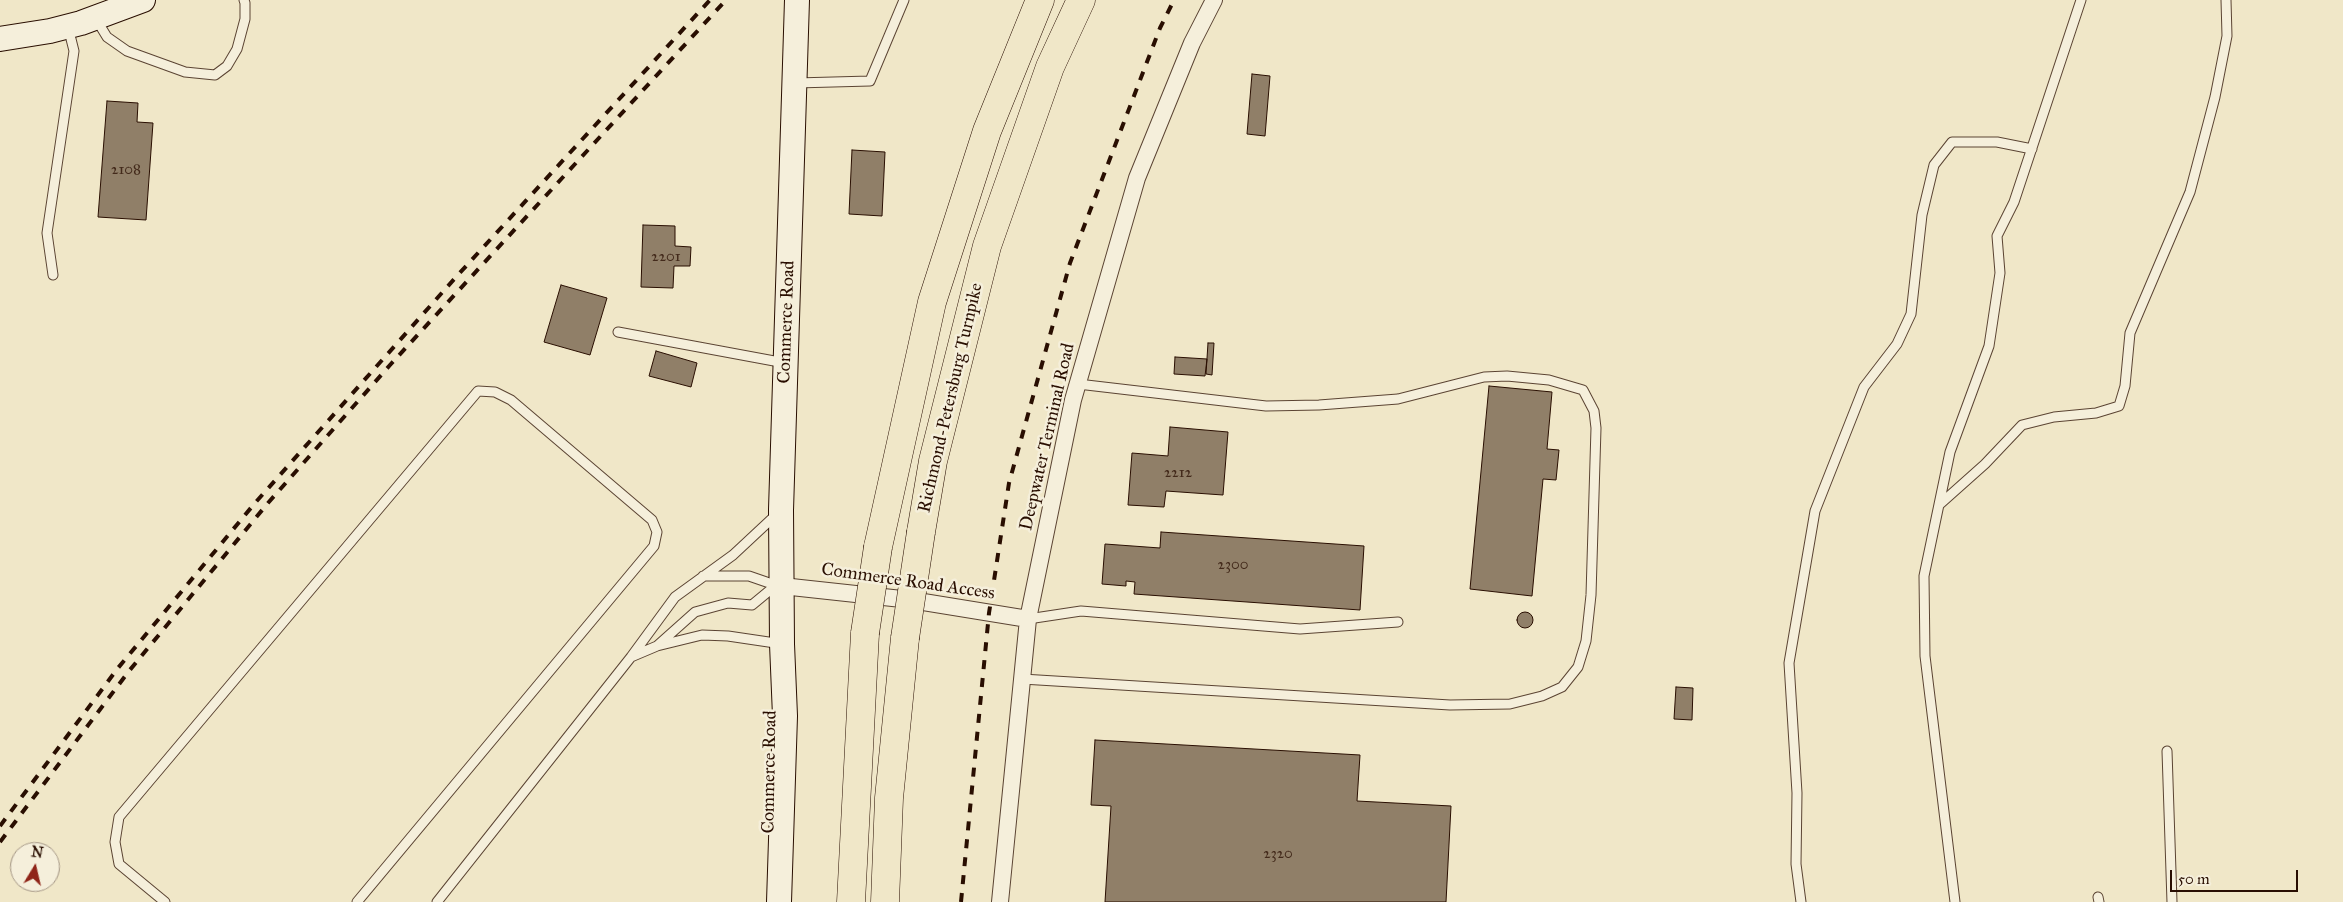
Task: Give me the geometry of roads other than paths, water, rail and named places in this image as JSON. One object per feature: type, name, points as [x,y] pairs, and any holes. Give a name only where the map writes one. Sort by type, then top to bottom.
[{"type":"highway","points":[[851,902],[865,633],[878,547],[932,302],[987,131],[1040,0]]},
{"type":"highway","name":"Richmond-Petersburg Turnpike","points":[[885,902],[889,798],[905,638],[933,461],[987,246],[1050,67],[1081,0]]},
{"type":"main road","points":[[0,39],[96,19],[143,0]]},
{"type":"main road","name":"Commerce Road","points":[[779,902],[785,716],[778,586],[797,0]]},
{"type":"main road","name":"Commerce Road","points":[[768,902],[772,698],[782,644]]},
{"type":"street","name":"Deepwater Terminal Road","points":[[1000,902],[1028,619],[1078,384],[1137,178],[1192,44],[1214,0]]},
{"type":"street","name":"Commerce Road Access","points":[[778,586],[912,600],[1028,619]]},
{"type":"lane","points":[[96,19],[108,37],[127,52],[185,72],[216,75],[227,66],[237,49],[245,20],[246,3],[244,0]]},
{"type":"lane","points":[[795,83],[870,81],[904,0]]},
{"type":"lane","points":[[1955,902],[1925,656],[1924,576],[1950,452],[1989,346],[2000,273],[1998,236],[2014,202],[2081,0]]},
{"type":"lane","points":[[1938,506],[1985,464],[2022,425],[2054,416],[2096,413],[2119,406],[2125,386],[2130,333],[2190,192],[2213,106],[2227,36],[2226,0]]},
{"type":"lane","points":[[53,275],[47,232],[74,51],[68,26]]},
{"type":"lane","points":[[1801,902],[1796,864],[1797,793],[1789,662],[1815,511],[1864,387],[1897,344],[1910,314],[1922,214],[1934,165],[1952,142],[1998,142],[2032,149]]},
{"type":"lane","points":[[618,332],[785,363]]},
{"type":"lane","points":[[1022,679],[1450,705],[1510,704],[1542,696],[1562,687],[1578,667],[1586,641],[1591,595],[1596,428],[1594,411],[1583,390],[1549,380],[1507,376],[1484,377],[1398,399],[1319,405],[1266,406],[1078,384]]},
{"type":"lane","points":[[165,902],[119,864],[115,842],[119,817],[478,391],[495,392],[511,400],[652,520],[657,532],[654,546],[357,902]]},
{"type":"lane","points":[[437,902],[631,657],[675,597],[733,554],[781,510]]},
{"type":"lane","points":[[703,576],[749,576],[778,586]]},
{"type":"lane","points":[[657,646],[695,612],[728,603],[752,604],[778,586]]},
{"type":"lane","points":[[1028,619],[1081,611],[1300,629],[1398,622]]},
{"type":"lane","points":[[631,657],[657,646],[702,635],[728,636],[782,644]]},
{"type":"lane","points":[[2167,751],[2172,902]]},
{"type":"railway","points":[[0,826],[118,668],[255,503],[456,277],[710,0]]},
{"type":"railway","points":[[0,842],[129,671],[268,503],[390,365],[726,0]]},
{"type":"railway","points":[[961,902],[989,613],[1009,483],[1070,263],[1160,28],[1174,0]]}]
